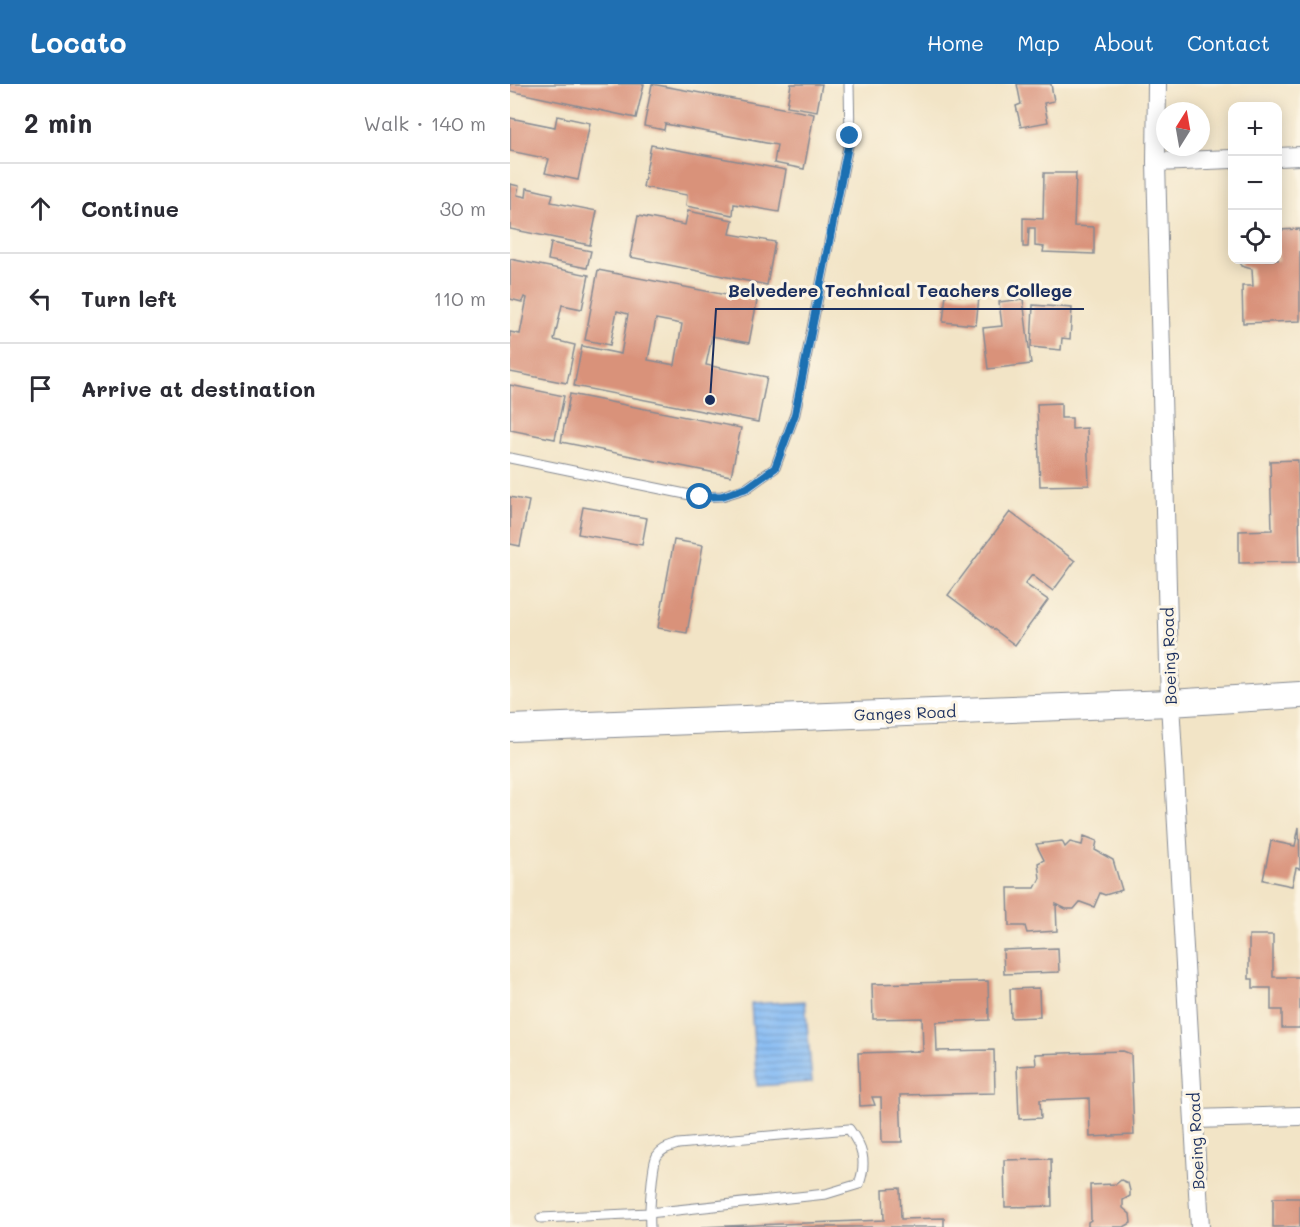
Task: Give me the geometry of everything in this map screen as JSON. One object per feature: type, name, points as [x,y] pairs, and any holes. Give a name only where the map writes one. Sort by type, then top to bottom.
[{"type":"street","name":"Boeing Road","points":[[1156,84],[1170,703],[1200,1227]]},
{"type":"street","points":[[1282,157],[1300,156]]},
{"type":"street","points":[[1156,162],[1228,159]]},
{"type":"street","name":"Ganges Road","points":[[510,728],[1300,696]]},
{"type":"street","points":[[1195,1119],[1300,1116]]},
{"type":"lane","points":[[510,458],[700,497],[722,496],[747,488],[775,468],[795,414],[850,136],[849,84]]},
{"type":"lane","points":[[541,1218],[649,1213],[826,1194],[859,1184],[865,1167],[861,1144],[849,1129],[678,1144],[665,1148],[656,1156],[649,1213],[650,1227]]},
{"type":"water","points":[[805,1001],[812,1082],[757,1086],[751,1004]]},
{"type":"building","points":[[510,84],[644,84],[636,118],[510,91]]},
{"type":"building","points":[[652,84],[814,114],[804,169],[774,163],[777,145],[665,124],[664,130],[644,126]]},
{"type":"building","points":[[791,84],[822,84],[817,111],[787,106]]},
{"type":"building","points":[[1017,84],[1051,84],[1054,101],[1044,103],[1048,122],[1021,127],[1016,106],[1021,104]]},
{"type":"building","points":[[557,116],[590,123],[578,180],[545,173],[549,159],[510,151],[510,118],[555,127]]},
{"type":"building","points":[[651,145],[786,170],[779,212],[734,204],[733,215],[686,206],[687,195],[643,187]]},
{"type":"building","points":[[1044,173],[1076,173],[1074,226],[1094,227],[1094,254],[1043,252],[1044,247],[1035,246],[1035,228],[1029,228],[1028,247],[1023,247],[1023,218],[1043,219]]},
{"type":"building","points":[[510,184],[519,186],[517,195],[526,197],[527,188],[553,194],[551,202],[597,211],[590,245],[510,229]]},
{"type":"building","points":[[688,211],[733,220],[730,234],[775,242],[767,285],[630,257],[638,216],[685,225]]},
{"type":"building","points":[[1300,229],[1300,321],[1243,323],[1242,286],[1253,286],[1252,269],[1241,266],[1241,264],[1282,264],[1282,230]]},
{"type":"building","points":[[551,243],[591,251],[587,268],[548,260]]},
{"type":"building","points":[[510,259],[589,275],[582,309],[562,305],[554,340],[575,345],[567,383],[510,372],[510,332],[520,334],[527,298],[524,297],[522,302],[510,299]]},
{"type":"building","points":[[598,270],[757,301],[749,343],[712,336],[706,365],[767,377],[758,422],[574,386],[582,346],[621,354],[628,314],[617,311],[610,345],[585,340]],"holes":[[[656,319],[682,324],[675,365],[648,360]]]},
{"type":"building","points":[[946,294],[979,297],[976,325],[943,322]]},
{"type":"building","points":[[1023,299],[1031,364],[988,369],[983,328],[1002,326],[999,302]]},
{"type":"building","points":[[1033,305],[1072,308],[1070,339],[1062,338],[1061,350],[1031,347]]},
{"type":"building","points":[[510,385],[564,396],[555,439],[510,430]]},
{"type":"building","points":[[570,394],[741,428],[731,476],[561,442]]},
{"type":"building","points":[[1061,403],[1061,418],[1072,418],[1072,429],[1087,428],[1089,485],[1040,486],[1037,404]]},
{"type":"building","points":[[1298,460],[1300,562],[1239,563],[1239,531],[1272,530],[1270,461]]},
{"type":"building","points":[[510,497],[529,501],[520,546],[510,544]]},
{"type":"building","points":[[583,507],[647,518],[642,545],[578,534]]},
{"type":"building","points":[[1010,512],[1075,561],[1053,591],[1032,575],[1025,584],[1048,600],[1015,645],[948,595]]},
{"type":"building","points":[[674,540],[703,545],[687,633],[658,628]]},
{"type":"building","points":[[1299,827],[1300,869],[1296,868],[1292,886],[1263,880],[1271,841],[1295,846]]},
{"type":"building","points":[[1084,836],[1097,841],[1095,850],[1113,860],[1122,890],[1105,895],[1100,893],[1094,907],[1080,902],[1074,909],[1066,909],[1056,904],[1057,931],[1027,933],[1025,926],[1009,926],[1008,888],[1035,888],[1040,878],[1038,863],[1044,860],[1036,844],[1062,841],[1065,847],[1070,842],[1082,845]]},
{"type":"building","points":[[1249,935],[1273,935],[1273,977],[1300,977],[1300,1028],[1282,1028],[1282,1010],[1271,1010],[1271,988],[1253,988],[1253,979],[1249,979]]},
{"type":"building","points":[[1058,948],[1059,972],[1004,974],[1003,950]]},
{"type":"building","points":[[988,981],[989,1020],[936,1022],[937,1051],[994,1050],[995,1093],[900,1095],[902,1142],[882,1142],[881,1097],[872,1097],[875,1105],[860,1106],[858,1053],[923,1051],[922,1018],[873,1019],[872,984]]},
{"type":"building","points":[[1039,988],[1040,1017],[1011,1018],[1010,989]]},
{"type":"building","points":[[1123,1051],[1131,1054],[1134,1135],[1090,1137],[1089,1098],[1040,1100],[1041,1118],[1019,1119],[1017,1066],[1036,1065],[1035,1054]]},
{"type":"building","points":[[1051,1159],[1052,1206],[1005,1207],[1004,1160]]},
{"type":"building","points":[[1121,1180],[1128,1183],[1130,1191],[1130,1196],[1123,1200],[1123,1208],[1130,1214],[1131,1223],[1124,1227],[1088,1227],[1088,1222],[1091,1220],[1090,1185],[1116,1184]]},
{"type":"building","points":[[900,1188],[901,1219],[944,1218],[944,1227],[701,1227],[884,1220],[883,1189]]},
{"type":"building","points":[[1273,1198],[1300,1198],[1300,1227],[1273,1227]]},
{"type":"place","name":"Belvedere Technical Teachers College","points":[[710,400]]},
{"type":"route","points":[[700,497],[722,496],[747,488],[775,468],[795,414],[850,136]]}]
